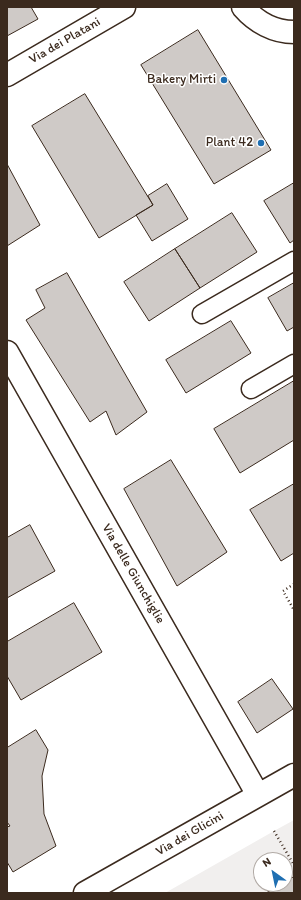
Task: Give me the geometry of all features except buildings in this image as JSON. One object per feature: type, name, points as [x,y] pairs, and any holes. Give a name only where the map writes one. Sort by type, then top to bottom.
[{"type":"street","name":"Via dei Platani","points":[[7,75],[124,7]]},
{"type":"street","points":[[243,7],[254,18],[266,25],[279,31],[294,32]]},
{"type":"street","name":"Via delle Giunchiglie","points":[[7,352],[258,795]]},
{"type":"street","name":"Via dei Glicini","points":[[85,893],[294,775]]},
{"type":"lane","points":[[202,314],[294,261]]},
{"type":"lane","points":[[251,389],[294,364]]},
{"type":"path","points":[[294,584],[283,591],[294,610]]},
{"type":"path","points":[[274,831],[294,865]]},
{"type":"shaded area","points":[[294,820],[294,893],[165,893]]},
{"type":"place","name":"Bakery Mirti","points":[[224,80]]},
{"type":"place","name":"Plant 42","points":[[261,143]]}]
